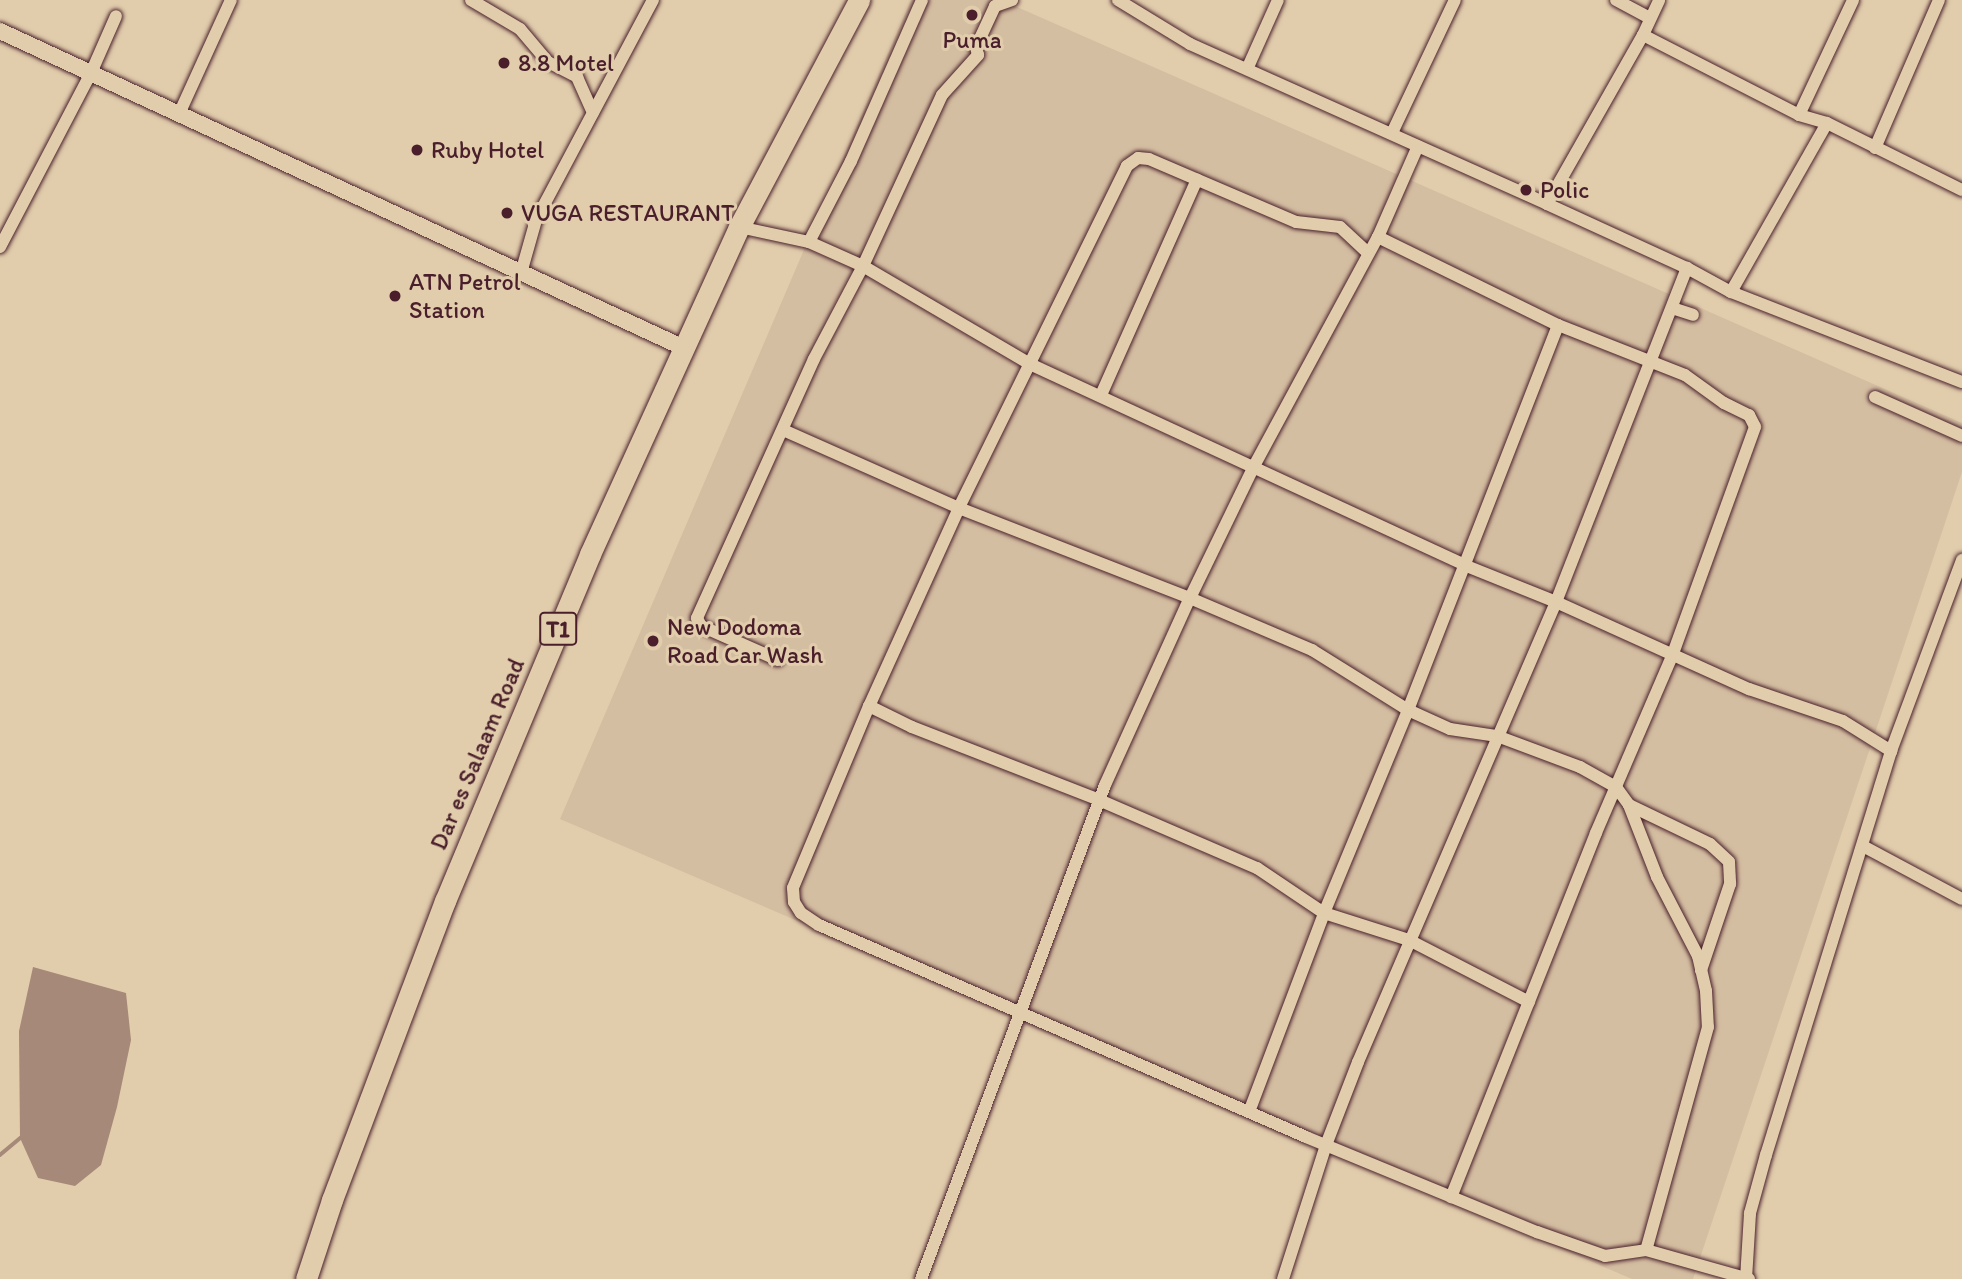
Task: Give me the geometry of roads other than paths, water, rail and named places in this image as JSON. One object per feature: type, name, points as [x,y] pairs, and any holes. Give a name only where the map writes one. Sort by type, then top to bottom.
[{"type":"highway","name":"Dar es Salaam Road","points":[[306,1279],[359,1126],[444,901],[590,554],[682,347],[739,227],[859,0]]},
{"type":"street","points":[[179,114],[231,0]]},
{"type":"street","points":[[471,0],[520,29],[548,62],[577,77],[593,113]]},
{"type":"street","points":[[521,273],[536,220],[653,0]]},
{"type":"street","points":[[808,242],[851,161],[922,0]]},
{"type":"street","points":[[778,660],[696,622],[814,359],[863,266],[942,95],[978,55],[976,47],[996,6],[1012,0]]},
{"type":"street","points":[[1118,0],[1190,44],[1248,67],[1315,102],[1392,133],[1687,268],[1731,292],[1962,382]]},
{"type":"street","points":[[1248,67],[1279,0]]},
{"type":"street","points":[[1392,133],[1455,0]]},
{"type":"street","points":[[1616,0],[1650,18]]},
{"type":"street","points":[[1547,204],[1643,35],[1659,0]]},
{"type":"street","points":[[1799,115],[1853,0]]},
{"type":"street","points":[[1875,148],[1939,0]]},
{"type":"street","points":[[0,247],[91,73],[116,16]]},
{"type":"street","points":[[0,31],[682,347]]},
{"type":"street","points":[[1643,35],[1799,115],[1827,123],[1962,190]]},
{"type":"street","points":[[1731,292],[1827,123]]},
{"type":"street","points":[[921,1279],[1099,800],[1190,598],[1254,466],[1378,237],[1418,146]]},
{"type":"street","points":[[1368,253],[1340,227],[1296,222],[1149,159],[1138,158],[1127,166],[1032,365],[958,508],[869,706],[793,888],[794,902],[801,913],[819,925],[1326,1146],[1537,1232],[1605,1256],[1646,1250],[1747,1279],[1750,1213],[1766,1155],[1891,751],[1962,560]]},
{"type":"street","points":[[1101,395],[1197,179]]},
{"type":"street","points":[[739,227],[808,242],[863,266],[1032,365],[1464,565],[1556,601],[1749,690],[1843,722],[1891,751]]},
{"type":"street","points":[[1378,237],[1558,325],[1685,375],[1724,403],[1749,415],[1755,427],[1673,654],[1616,787],[1451,1197]]},
{"type":"street","points":[[1283,1279],[1326,1146],[1409,940],[1556,601],[1648,361],[1687,268]]},
{"type":"street","points":[[1672,308],[1693,315]]},
{"type":"street","points":[[1249,1112],[1324,913],[1408,710],[1558,325]]},
{"type":"street","points":[[1875,397],[1962,436]]},
{"type":"street","points":[[783,430],[958,508],[1190,598],[1312,650],[1408,710],[1450,729],[1497,736],[1580,767],[1616,787],[1629,805],[1647,855],[1690,938],[1701,970],[1707,1003],[1708,1037],[1646,1250]]},
{"type":"street","points":[[869,706],[912,727],[1099,800],[1257,868],[1324,913],[1409,940],[1529,1002]]},
{"type":"street","points":[[1629,805],[1710,844],[1728,862],[1730,884],[1701,970]]},
{"type":"street","points":[[1863,846],[1962,899]]},
{"type":"waterway","points":[[0,1155],[20,1138]]},
{"type":"place","name":"Puma","points":[[972,15]]},
{"type":"place","name":"8.8 Motel","points":[[504,63]]},
{"type":"place","name":"Ruby Hotel","points":[[417,150]]},
{"type":"place","name":"Polic","points":[[1526,190]]},
{"type":"place","name":"VUGA RESTAURANT","points":[[507,213]]},
{"type":"place","name":"ATN Petrol Station","points":[[395,296]]},
{"type":"place","name":"New Dodoma Road Car Wash","points":[[653,641]]}]
